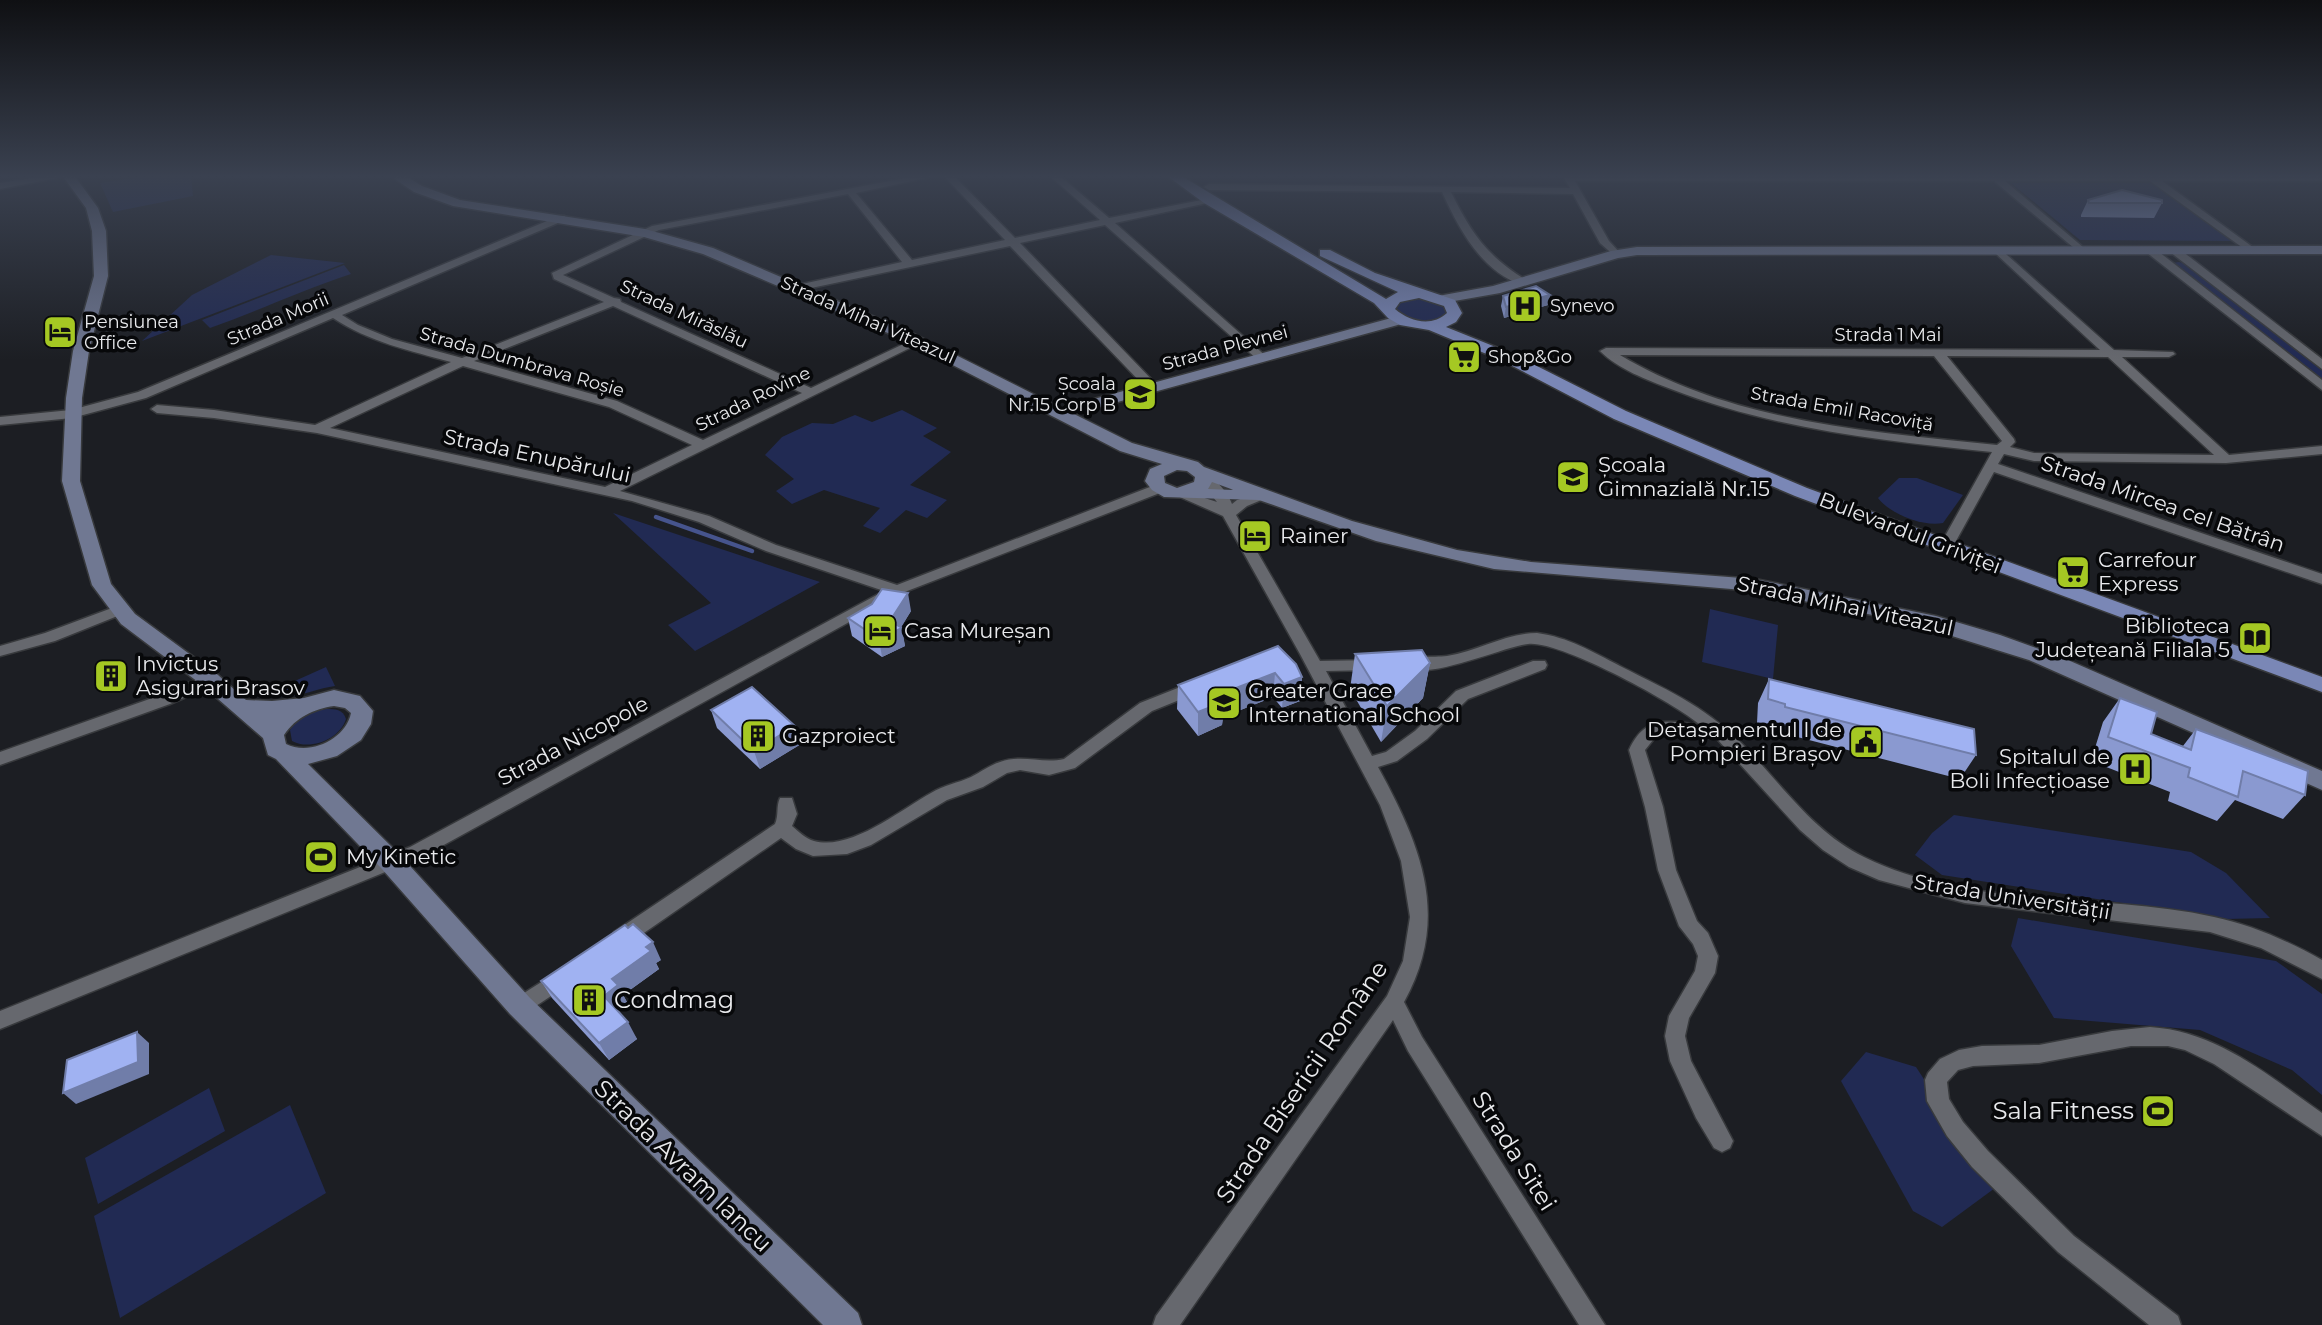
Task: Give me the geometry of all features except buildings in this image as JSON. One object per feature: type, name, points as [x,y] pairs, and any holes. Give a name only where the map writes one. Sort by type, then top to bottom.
[{"type":"main road","points":[[1277,237],[1350,283],[1400,320]]},
{"type":"main road","points":[[1293,237],[1336,259],[1451,307],[1447,322],[1429,325]]},
{"type":"main road","points":[[1388,309],[1392,300],[1416,293]]},
{"type":"main road","name":"Bulevardul Griviței","points":[[1451,307],[1507,357]]},
{"type":"main road","name":"Bulevardul Griviței","points":[[1400,320],[1429,325],[1507,357],[1607,409],[1688,446],[1946,547],[2322,685]]},
{"type":"street","name":"Strada Avram Iancu","points":[[99,237],[101,275],[81,351],[72,414],[71,481],[75,502],[102,585],[128,620],[210,680],[243,708],[391,862],[520,1006],[846,1325]]},
{"type":"street","name":"Strada Morii","points":[[0,421],[72,414],[142,395],[517,237]]},
{"type":"street","name":"Strada Mirăslău","points":[[637,237],[557,273],[558,277],[616,301],[810,392]]},
{"type":"street","name":"Strada Mihai Viteazul","points":[[658,237],[708,251],[918,341],[1126,447],[1192,466],[1203,476],[1409,544],[1455,556],[1531,568],[1719,580],[1755,585],[1842,602],[1972,634],[2063,666],[2322,781]]},
{"type":"street","points":[[887,237],[910,265]]},
{"type":"street","points":[[1006,237],[1152,387]]},
{"type":"street","points":[[797,288],[1041,237]]},
{"type":"street","points":[[1123,237],[1262,358]]},
{"type":"street","points":[[1471,237],[1477,249],[1499,269],[1522,282]]},
{"type":"street","points":[[1602,237],[1616,254]]},
{"type":"street","points":[[2065,237],[2080,250]]},
{"type":"street","points":[[2232,237],[2250,250]]},
{"type":"street","points":[[1451,307],[1489,296],[1495,290],[1616,254],[1668,250],[2322,250]]},
{"type":"street","points":[[1998,250],[2226,459]]},
{"type":"street","points":[[2150,250],[2322,386]]},
{"type":"street","points":[[2174,250],[2322,365]]},
{"type":"street","points":[[317,429],[462,362],[616,301]]},
{"type":"street","name":"Strada Dumbrava Roșie","points":[[334,314],[354,327],[388,341],[613,404],[700,444]]},
{"type":"street","name":"Strada Plevnei","points":[[1060,413],[1400,320]]},
{"type":"street","name":"Strada Rovine","points":[[606,492],[700,444],[918,341]]},
{"type":"street","name":"Strada 1 Mai","points":[[1606,351],[2169,354]]},
{"type":"street","name":"Strada Emil Racoviță","points":[[1606,351],[1649,377],[1740,409],[1796,422],[1898,439],[2000,449],[2034,457],[2149,460],[2226,459],[2322,450]]},
{"type":"street","points":[[1938,353],[2009,442],[2000,449],[1946,547]]},
{"type":"street","name":"Strada Enupărului","points":[[157,409],[214,414],[317,429],[668,507],[772,548],[897,590]]},
{"type":"street","name":"Strada Mihai Viteazul","points":[[1126,447],[1154,476],[1157,485],[1182,494],[1264,496]]},
{"type":"street","points":[[1157,485],[1160,469],[1179,464]]},
{"type":"street","name":"Strada Mircea cel Bătrân","points":[[1990,466],[2322,579]]},
{"type":"street","points":[[1182,494],[1199,488],[1203,476]]},
{"type":"street","name":"Strada Bisericii Române","points":[[1165,1325],[1394,1002],[1407,980],[1419,938],[1418,895],[1404,842],[1368,763],[1305,657],[1228,514],[1222,496],[1203,476]]},
{"type":"street","name":"Strada Nicopole","points":[[0,1020],[428,845],[897,590],[1157,485]]},
{"type":"street","points":[[1182,494],[1216,506],[1228,514],[1242,503],[1264,496]]},
{"type":"street","points":[[0,651],[50,637],[120,610]]},
{"type":"street","name":"Strada Universității","points":[[1305,657],[1440,663],[1484,653],[1508,643],[1538,638],[1601,662],[1684,705],[1721,734],[1800,821],[1825,844],[1853,862],[1923,886],[1965,894],[2210,924],[2256,937],[2322,970]]},
{"type":"street","points":[[1368,763],[1391,757],[1422,735],[1462,695],[1539,665]]},
{"type":"street","points":[[782,828],[813,849],[841,849],[865,840],[940,795],[977,782],[1003,766],[1020,764],[1049,769],[1069,764],[1146,707],[1219,679]]},
{"type":"street","points":[[0,759],[164,700],[210,680]]},
{"type":"street","points":[[243,708],[272,709],[341,698],[360,706],[363,715],[359,726],[335,747],[320,767],[324,795]]},
{"type":"street","points":[[311,703],[289,715],[279,725],[279,745],[305,756],[335,747]]},
{"type":"street","points":[[1721,734],[1672,727],[1652,730],[1642,739],[1637,750],[1654,807],[1667,870],[1689,926],[1701,939],[1708,956],[1705,973],[1679,1016],[1675,1036],[1681,1061],[1704,1111],[1722,1141]]},
{"type":"street","points":[[603,950],[782,828],[788,814],[786,803]]},
{"type":"street","points":[[520,1006],[580,965]]},
{"type":"street","name":"Strada Sitei","points":[[1394,1002],[1415,1044],[1593,1325]]},
{"type":"street","points":[[2169,1325],[2066,1244],[1980,1159],[1955,1129],[1938,1101],[1936,1080],[1946,1066],[1963,1058],[2069,1050],[2153,1035],[2186,1041],[2221,1058],[2322,1126]]},
{"type":"shaded area","points":[[2076,237],[2226,237],[2232,241],[2080,240]]},
{"type":"shaded area","points":[[271,255],[345,263],[142,341],[192,295]]},
{"type":"shaded area","points":[[2172,263],[2190,265],[2322,367],[2322,383]]},
{"type":"shaded area","points":[[344,265],[351,274],[210,328],[202,320]]},
{"type":"shaded area","points":[[1420,297],[1442,303],[1448,311],[1447,315],[1420,321],[1406,318],[1395,309],[1399,301]]},
{"type":"shaded area","points":[[902,410],[937,428],[923,436],[951,452],[910,485],[947,500],[927,518],[906,510],[880,533],[863,526],[880,508],[824,490],[792,504],[776,491],[794,479],[765,455],[782,437],[812,423],[833,424],[855,415],[872,422]]},
{"type":"shaded area","points":[[1899,478],[1917,478],[1963,495],[1943,523],[1917,521],[1890,509],[1878,498]]},
{"type":"shaded area","points":[[613,513],[820,582],[695,651],[668,625],[711,603]]},
{"type":"shaded area","points":[[1710,609],[1778,625],[1773,679],[1702,662]]},
{"type":"shaded area","points":[[326,667],[335,686],[283,697],[268,693]]},
{"type":"shaded area","points":[[326,709],[338,710],[345,716],[343,726],[338,732],[315,744],[292,741],[290,730],[301,718]]},
{"type":"shaded area","points":[[1954,815],[2191,852],[2226,873],[2270,918],[2226,919],[1942,875],[1915,855],[1932,833]]},
{"type":"shaded area","points":[[2018,918],[2276,961],[2322,994],[2322,1095],[2292,1070],[2200,1030],[2054,1018],[2011,946]]},
{"type":"shaded area","points":[[1866,1052],[1916,1067],[1995,1188],[1942,1227],[1913,1211],[1841,1081]]},
{"type":"shaded area","points":[[209,1088],[225,1131],[98,1204],[85,1158]]},
{"type":"shaded area","points":[[290,1105],[326,1193],[120,1318],[94,1216]]},
{"type":"waterway","points":[[656,517],[752,551]]},
{"type":"place","name":"Synevo","points":[[1525,306]]},
{"type":"place","name":"Pensiunea Office","points":[[60,332]]},
{"type":"place","name":"Shop&Go","points":[[1464,357]]},
{"type":"place","name":"Școala Nr.15 Corp B","points":[[1140,394]]},
{"type":"place","name":"Școala Gimnazială Nr.15","points":[[1573,477]]},
{"type":"place","name":"Rainer","points":[[1255,536]]},
{"type":"place","name":"Carrefour Express","points":[[2073,572]]},
{"type":"place","name":"Casa Mureșan","points":[[880,631]]},
{"type":"place","name":"Biblioteca Județeană Filiala 5","points":[[2255,638]]},
{"type":"place","name":"Invictus Asigurari Brasov","points":[[111,676]]},
{"type":"place","name":"Greater Grace International School","points":[[1224,703]]},
{"type":"place","name":"Gazproiect","points":[[758,736]]},
{"type":"place","name":"Detașamentul I de Pompieri Brașov","points":[[1866,742]]},
{"type":"place","name":"Spitalul de Boli Infecțioase","points":[[2135,769]]},
{"type":"place","name":"My Kinetic","points":[[321,857]]},
{"type":"place","name":"Condmag","points":[[589,1000]]},
{"type":"place","name":"Sala Fitness","points":[[2158,1111]]}]
